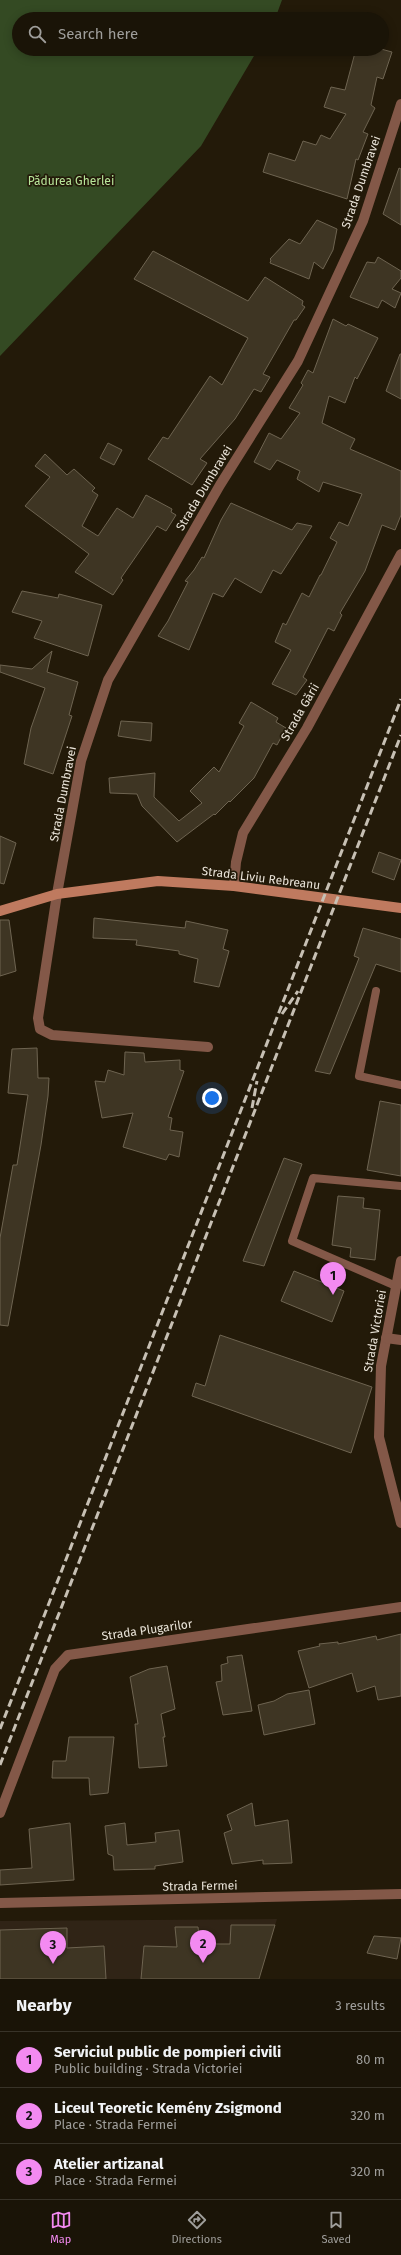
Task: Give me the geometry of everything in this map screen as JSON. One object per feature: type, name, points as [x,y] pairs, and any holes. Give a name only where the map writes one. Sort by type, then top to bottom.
[{"type":"main road","name":"Strada Liviu Rebreanu","points":[[0,911],[57,894],[158,882],[234,886],[401,908]]},
{"type":"street","name":"Strada Dumbravei","points":[[208,1047],[52,1035],[40,1029],[38,1018],[57,894],[81,761],[108,680],[216,492],[298,361],[363,222],[401,104]]},
{"type":"street","name":"Strada Gării","points":[[234,886],[236,862],[243,833],[307,728],[401,554]]},
{"type":"street","name":"Strada Victoriei","points":[[401,1261],[380,1366],[379,1437],[401,1523]]},
{"type":"street","points":[[386,1338],[401,1340]]},
{"type":"street","name":"Strada Plugarilor","points":[[0,1813],[55,1669],[68,1655],[401,1607]]},
{"type":"street","name":"Strada Fermei","points":[[0,1903],[401,1894]]},
{"type":"lane","points":[[376,991],[359,1076],[401,1085]]},
{"type":"lane","points":[[396,1286],[292,1241],[313,1178],[401,1186]]},
{"type":"shaded area","points":[[277,1919],[259,1979],[0,1979],[0,1921]]},
{"type":"green space","name":"Pădurea Gherlei","points":[[0,0],[282,0],[278,12],[12,12],[12,56],[254,56],[201,146],[0,356]]},
{"type":"building","points":[[389,51],[392,52],[383,79],[377,77],[371,105],[375,108],[363,132],[368,134],[358,160],[356,159],[347,199],[263,172],[269,153],[295,161],[303,141],[316,145],[321,135],[330,139],[346,114],[324,107],[331,87],[345,90],[354,56],[389,56]]},
{"type":"building","points":[[399,168],[401,169],[401,225],[383,214]]},
{"type":"building","points":[[317,220],[337,229],[333,250],[323,269],[314,262],[309,279],[270,263],[270,259],[289,239],[300,244]]},
{"type":"building","points":[[153,251],[248,301],[265,277],[303,301],[302,305],[305,307],[296,320],[294,320],[263,374],[270,377],[261,392],[254,389],[235,419],[200,459],[207,463],[192,485],[148,459],[163,437],[168,439],[210,376],[222,385],[248,338],[134,279]]},
{"type":"building","points":[[378,257],[401,271],[401,278],[392,289],[401,293],[395,308],[382,300],[378,308],[350,297],[367,262],[375,263]]},
{"type":"building","points":[[333,319],[346,326],[348,324],[378,338],[357,379],[355,377],[345,403],[329,396],[322,423],[355,439],[350,449],[401,471],[401,515],[395,530],[382,525],[365,571],[340,613],[342,615],[334,631],[328,628],[303,677],[307,680],[296,695],[272,684],[291,650],[275,642],[283,623],[286,625],[302,593],[309,597],[337,542],[330,538],[339,522],[348,526],[362,494],[323,482],[319,492],[297,479],[300,471],[277,460],[270,470],[254,462],[269,433],[281,439],[300,413],[289,408],[303,385],[301,383],[308,370],[313,373]]},
{"type":"building","points":[[401,354],[401,399],[386,391]]},
{"type":"building","points":[[108,443],[122,450],[114,465],[100,458]]},
{"type":"building","points":[[45,454],[67,475],[74,469],[95,488],[92,491],[98,495],[82,526],[98,536],[117,508],[133,518],[146,495],[172,509],[171,512],[176,515],[166,531],[157,526],[121,578],[123,580],[113,595],[75,572],[89,554],[25,506],[50,477],[35,466]]},
{"type":"building","points":[[231,503],[292,530],[297,523],[312,526],[281,574],[273,570],[261,593],[235,578],[223,597],[213,593],[189,650],[158,636],[168,621],[188,582],[185,581],[202,557],[204,558],[221,520]]},
{"type":"building","points":[[22,591],[58,598],[59,594],[102,605],[88,656],[34,638],[42,621],[12,612]]},
{"type":"building","points":[[52,651],[47,672],[78,682],[69,715],[72,716],[53,774],[24,764],[31,728],[45,688],[0,672],[0,665],[32,669]]},
{"type":"building","points":[[251,702],[278,718],[276,722],[286,728],[277,745],[273,743],[254,778],[215,815],[214,814],[177,842],[142,806],[137,794],[110,793],[109,778],[155,773],[154,797],[179,821],[202,803],[190,791],[214,767],[219,772],[244,726],[239,723]]},
{"type":"building","points":[[121,721],[152,723],[151,741],[118,736]]},
{"type":"building","points":[[0,836],[16,843],[4,884],[0,883]]},
{"type":"building","points":[[379,852],[401,860],[394,880],[372,872]]},
{"type":"building","points":[[94,918],[185,928],[186,921],[228,930],[223,949],[229,951],[219,987],[194,982],[198,959],[179,954],[179,951],[136,945],[137,940],[93,938]]},
{"type":"building","points":[[0,920],[9,920],[16,971],[0,976]]},
{"type":"building","points":[[363,928],[401,939],[401,972],[376,964],[330,1074],[315,1071],[359,958],[354,956]]},
{"type":"building","points":[[37,1048],[38,1078],[49,1078],[48,1096],[41,1145],[8,1326],[0,1325],[0,1238],[13,1165],[17,1165],[28,1095],[8,1093],[12,1049]]},
{"type":"building","points":[[125,1052],[144,1053],[145,1062],[180,1060],[180,1070],[184,1071],[168,1117],[172,1118],[170,1130],[183,1132],[179,1157],[169,1154],[166,1160],[123,1147],[133,1113],[102,1118],[95,1081],[105,1082],[108,1070],[124,1075]]},
{"type":"building","points":[[380,1101],[401,1105],[401,1176],[367,1170]]},
{"type":"building","points":[[284,1158],[302,1164],[264,1266],[243,1261]]},
{"type":"building","points":[[338,1196],[364,1198],[363,1208],[380,1210],[375,1260],[350,1257],[351,1248],[332,1245]]},
{"type":"building","points":[[294,1271],[344,1291],[332,1322],[281,1301]]},
{"type":"building","points":[[220,1335],[372,1387],[351,1453],[192,1396],[196,1383],[205,1386]]},
{"type":"building","points":[[401,1634],[401,1696],[378,1700],[375,1686],[357,1692],[352,1673],[309,1688],[298,1651],[320,1646],[319,1644],[338,1642],[338,1644],[376,1636],[377,1640]]},
{"type":"building","points":[[242,1655],[252,1711],[223,1715],[216,1682],[222,1681],[221,1665],[228,1663],[227,1657]]},
{"type":"building","points":[[167,1666],[175,1709],[161,1714],[165,1737],[163,1737],[167,1766],[139,1768],[135,1724],[138,1724],[130,1677],[149,1669]]},
{"type":"building","points":[[309,1690],[315,1724],[264,1735],[258,1705],[274,1701],[287,1694]]},
{"type":"building","points":[[69,1737],[114,1737],[108,1793],[90,1795],[89,1778],[52,1778],[53,1761],[66,1761]]},
{"type":"building","points":[[252,1803],[255,1826],[288,1820],[292,1863],[263,1864],[263,1860],[232,1864],[224,1833],[232,1830],[227,1815]]},
{"type":"building","points":[[70,1823],[74,1880],[0,1885],[0,1870],[32,1868],[29,1829]]},
{"type":"building","points":[[125,1823],[127,1845],[156,1842],[155,1833],[179,1830],[183,1862],[155,1866],[155,1869],[114,1870],[113,1856],[108,1854],[105,1826]]},
{"type":"building","points":[[231,1925],[275,1925],[259,1979],[141,1979],[144,1946],[177,1947],[175,1927],[198,1927],[200,1944],[230,1944]]},
{"type":"building","points":[[67,1928],[67,1948],[104,1946],[106,1979],[0,1979],[0,1930]]},
{"type":"building","points":[[374,1936],[401,1938],[397,1959],[367,1953]]},
{"type":"railway","points":[[0,1729],[401,699]]},
{"type":"railway","points":[[0,1765],[401,735]]},
{"type":"railway","points":[[282,1014],[298,991]]},
{"type":"railway","points":[[252,1108],[257,1081]]},
{"type":"place","name":"Serviciul public de pompieri civili","points":[[333,1295]]},
{"type":"place","name":"Liceul Teoretic Kemény Zsigmond","points":[[203,1963]]},
{"type":"place","name":"Atelier artizanal","points":[[53,1964]]}]
